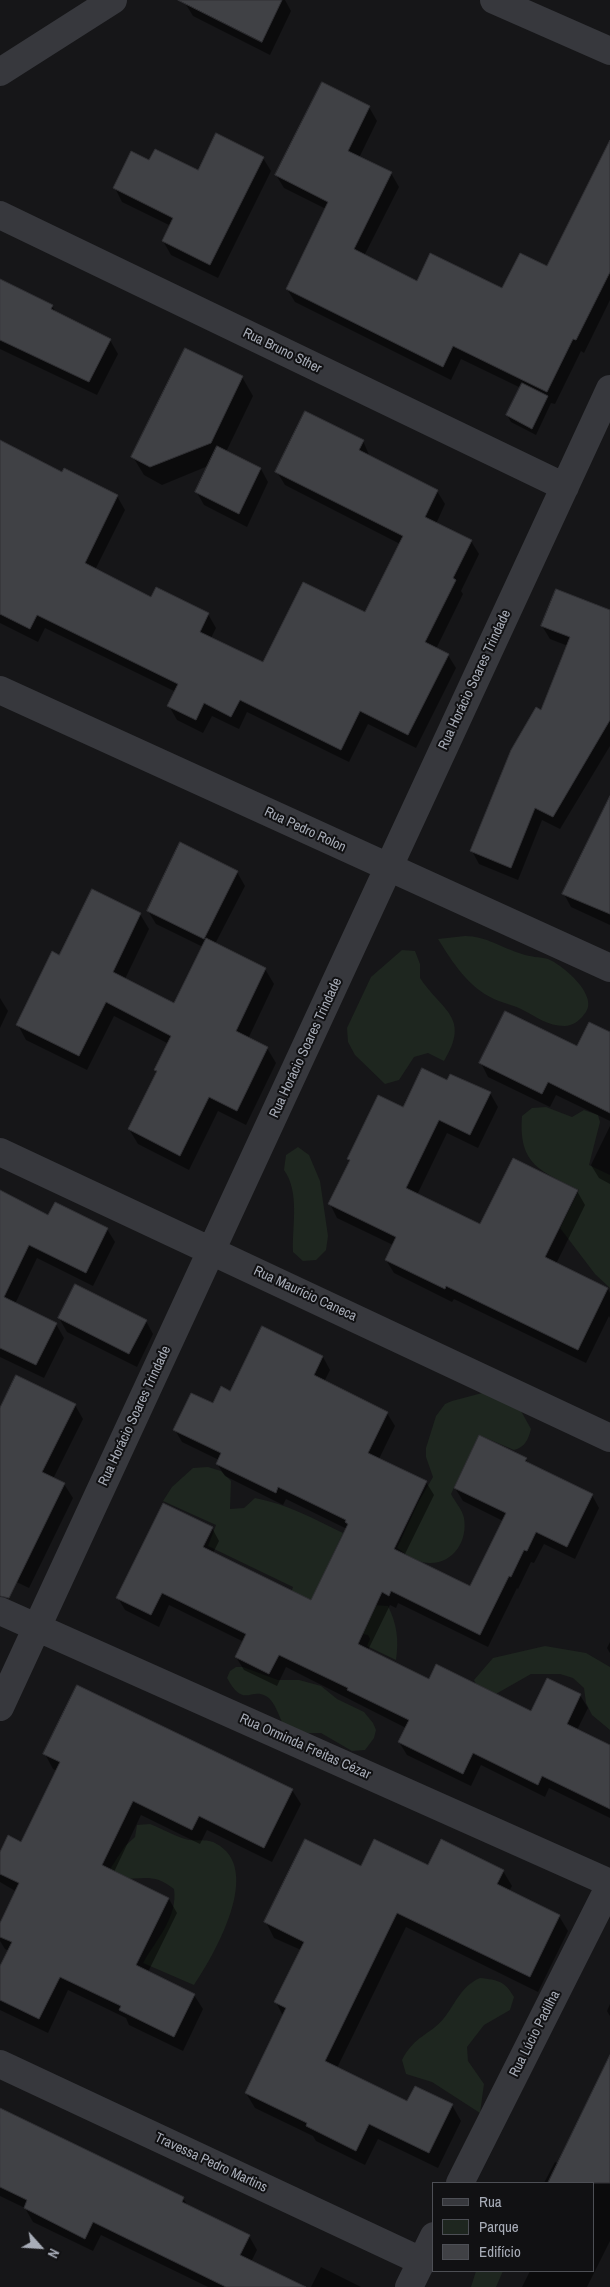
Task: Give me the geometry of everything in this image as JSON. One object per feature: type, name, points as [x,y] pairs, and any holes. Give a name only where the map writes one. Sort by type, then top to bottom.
[{"type":"street","points":[[0,72],[113,0]]},
{"type":"street","points":[[494,0],[610,50]]},
{"type":"street","name":"Rua Bruno Sther","points":[[0,215],[564,487]]},
{"type":"street","name":"Rua Horácio Soares Trindade","points":[[0,1707],[610,388]]},
{"type":"street","name":"Rua Pedro Rolon","points":[[0,690],[610,968]]},
{"type":"street","name":"Rua Maurício Caneca","points":[[0,1152],[213,1250],[610,1438]]},
{"type":"street","name":"Rua Orminda Freitas Cézar","points":[[0,1611],[610,1884]]},
{"type":"street","name":"Rua Lúcio Padilha","points":[[461,2182],[610,1884]]},
{"type":"street","name":"Travessa Pedro Martins","points":[[0,2064],[421,2261]]},
{"type":"street","points":[[409,2287],[432,2240]]},
{"type":"green space","points":[[465,936],[487,940],[528,956],[548,959],[562,967],[583,989],[587,997],[588,1005],[586,1012],[579,1020],[568,1026],[558,1026],[485,994],[462,974],[438,939]]},
{"type":"green space","points":[[402,950],[415,951],[420,964],[420,978],[450,1015],[454,1024],[455,1034],[452,1046],[444,1061],[428,1053],[414,1057],[399,1080],[385,1084],[355,1055],[348,1042],[347,1028],[371,977]]},
{"type":"green space","points":[[546,1107],[572,1117],[584,1110],[598,1115],[600,1122],[589,1165],[610,1175],[610,1288],[595,1274],[560,1228],[579,1190],[535,1165],[524,1146],[522,1116],[532,1108]]},
{"type":"green space","points":[[298,1147],[309,1155],[320,1181],[328,1236],[326,1250],[316,1260],[303,1261],[293,1252],[294,1199],[289,1179],[284,1170],[286,1155]]},
{"type":"green space","points":[[486,1392],[521,1411],[531,1429],[529,1436],[523,1445],[514,1450],[479,1435],[451,1494],[464,1518],[465,1527],[461,1543],[457,1550],[445,1560],[425,1563],[416,1560],[397,1548],[419,1501],[433,1477],[426,1457],[426,1448],[436,1416],[445,1404]]},
{"type":"green space","points":[[208,1467],[221,1471],[231,1481],[230,1509],[244,1508],[255,1498],[289,1508],[343,1533],[327,1567],[354,1585],[374,1605],[388,1606],[397,1632],[396,1660],[367,1646],[370,1639],[368,1635],[362,1634],[290,1597],[293,1587],[208,1546],[216,1525],[163,1501],[172,1487],[193,1468]]},
{"type":"green space","points":[[545,1646],[586,1653],[610,1667],[610,1730],[592,1715],[586,1703],[584,1688],[573,1678],[560,1674],[531,1674],[494,1695],[480,1692],[474,1680],[493,1658]]},
{"type":"green space","points":[[236,1667],[243,1667],[278,1680],[299,1680],[321,1686],[337,1699],[364,1712],[376,1730],[374,1738],[365,1750],[352,1751],[321,1733],[308,1733],[284,1726],[269,1698],[260,1694],[243,1695],[238,1693],[233,1687],[227,1678],[230,1671]]},
{"type":"green space","points":[[150,1824],[184,1839],[215,1843],[229,1855],[236,1872],[236,1891],[231,1912],[213,1954],[194,1985],[143,1963],[169,1919],[173,1909],[174,1889],[154,1879],[120,1879],[110,1869],[125,1846],[135,1837],[137,1825]]},
{"type":"green space","points":[[480,1978],[504,1984],[514,1997],[510,2010],[484,2025],[467,2047],[468,2061],[484,2084],[480,2113],[432,2082],[406,2074],[402,2060],[417,2040],[433,2029],[444,2018],[463,1990],[473,1981]]},
{"type":"green space","points":[[476,2272],[503,2272],[496,2287],[471,2287]]},
{"type":"building","points":[[178,0],[282,0],[262,42]]},
{"type":"building","points":[[322,82],[370,106],[348,151],[392,172],[354,249],[417,281],[430,253],[502,288],[520,253],[547,266],[610,140],[610,272],[576,340],[573,339],[547,392],[453,346],[443,367],[286,289],[328,202],[275,175]]},
{"type":"building","points":[[216,133],[264,157],[210,265],[162,241],[173,218],[113,188],[131,151],[149,160],[155,149],[198,170]]},
{"type":"building","points":[[0,279],[53,305],[51,309],[111,339],[89,382],[0,340]]},
{"type":"building","points":[[185,348],[243,376],[211,443],[150,467],[131,457]]},
{"type":"building","points":[[522,383],[548,396],[532,429],[506,415]]},
{"type":"building","points":[[305,411],[364,440],[359,450],[438,490],[425,517],[472,540],[453,578],[456,580],[425,642],[449,654],[408,735],[360,711],[341,750],[240,700],[231,717],[204,703],[196,720],[167,706],[178,684],[37,615],[30,629],[0,614],[0,440],[62,472],[64,468],[118,495],[85,563],[151,597],[156,587],[209,613],[200,632],[263,662],[303,582],[365,612],[403,536],[275,472]]},
{"type":"building","points":[[217,446],[261,468],[239,514],[195,492]]},
{"type":"building","points":[[556,589],[610,610],[610,720],[553,817],[535,808],[511,868],[470,851],[511,750],[536,707],[541,710],[570,637],[541,626]]},
{"type":"building","points":[[610,796],[610,914],[562,894]]},
{"type":"building","points":[[180,842],[238,871],[204,939],[147,911]]},
{"type":"building","points":[[92,889],[141,913],[113,972],[174,1003],[206,938],[266,968],[236,1031],[268,1047],[237,1111],[209,1097],[180,1156],[128,1129],[157,1071],[154,1070],[171,1036],[106,1002],[79,1056],[16,1025],[52,951],[59,955]]},
{"type":"building","points":[[505,1011],[577,1046],[589,1022],[610,1032],[610,1113],[548,1082],[542,1094],[479,1063]]},
{"type":"building","points":[[422,1068],[447,1080],[450,1074],[491,1092],[470,1135],[439,1120],[406,1188],[480,1224],[513,1158],[578,1190],[545,1257],[608,1288],[578,1350],[446,1286],[445,1289],[385,1260],[396,1237],[328,1204],[350,1160],[347,1159],[378,1095],[403,1107]]},
{"type":"building","points":[[0,1190],[48,1215],[55,1202],[108,1228],[86,1273],[29,1245],[4,1297],[57,1323],[36,1365],[0,1348]]},
{"type":"building","points":[[75,1284],[147,1320],[129,1354],[58,1318]]},
{"type":"building","points":[[262,1326],[323,1356],[314,1375],[388,1412],[368,1453],[427,1481],[394,1549],[470,1586],[506,1513],[454,1488],[479,1435],[527,1458],[525,1461],[593,1494],[567,1547],[536,1532],[527,1551],[524,1550],[511,1577],[509,1576],[480,1635],[391,1591],[389,1596],[382,1592],[358,1644],[429,1679],[436,1664],[531,1711],[547,1678],[581,1694],[567,1724],[610,1745],[610,1809],[542,1776],[538,1785],[473,1753],[463,1774],[398,1742],[409,1720],[347,1690],[348,1688],[279,1655],[269,1674],[235,1657],[246,1634],[162,1593],[151,1615],[116,1598],[163,1503],[213,1527],[203,1547],[311,1600],[348,1524],[345,1522],[346,1520],[278,1487],[276,1493],[216,1464],[221,1453],[173,1430],[191,1393],[213,1403],[221,1386],[230,1391]]},
{"type":"building","points":[[16,1375],[76,1404],[42,1472],[65,1483],[9,1598],[0,1596],[0,1408]]},
{"type":"building","points":[[77,1685],[293,1789],[264,1848],[199,1816],[192,1830],[133,1801],[102,1865],[169,1898],[136,1965],[195,1994],[174,2037],[119,2010],[121,2006],[60,1977],[39,2019],[0,2000],[0,1966],[12,1942],[0,1937],[0,1923],[19,1883],[0,1874],[0,1852],[8,1835],[21,1842],[60,1762],[43,1754]]},
{"type":"building","points":[[305,1839],[361,1866],[374,1839],[428,1865],[441,1839],[504,1870],[497,1884],[560,1915],[530,1977],[397,1913],[325,2061],[407,2101],[415,2086],[453,2104],[429,2153],[369,2124],[356,2151],[306,2126],[307,2123],[245,2093],[286,2008],[274,2002],[304,1942],[264,1922]]},
{"type":"building","points":[[610,2055],[610,2183],[548,2182]]},
{"type":"building","points":[[0,2108],[184,2197],[182,2202],[250,2235],[240,2255],[306,2287],[226,2287],[93,2222],[85,2239],[24,2208],[27,2200],[0,2187]]}]
